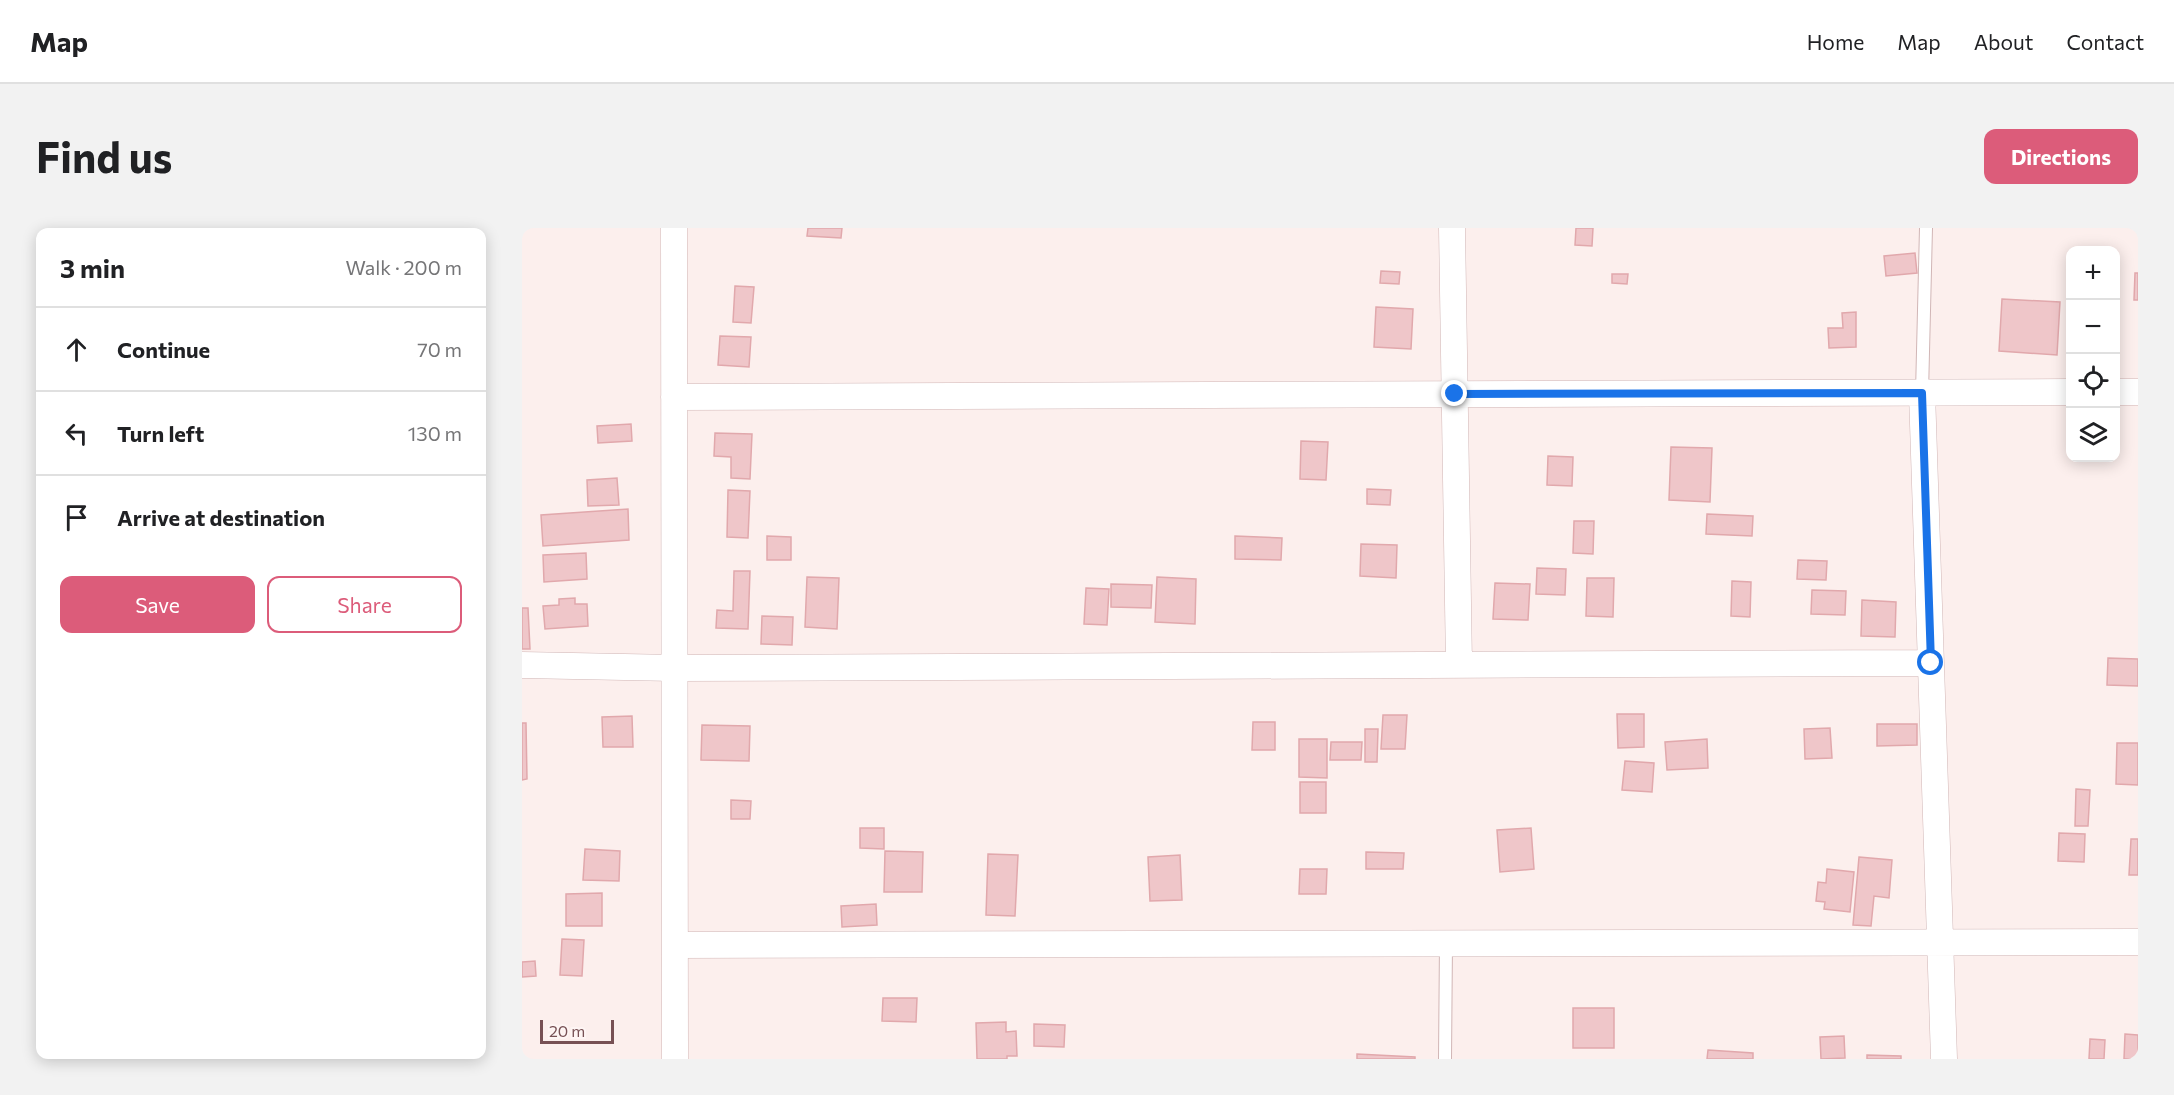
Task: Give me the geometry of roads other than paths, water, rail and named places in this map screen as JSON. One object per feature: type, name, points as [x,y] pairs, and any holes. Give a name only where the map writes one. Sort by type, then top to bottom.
[{"type":"street","points":[[674,228],[675,1059]]},
{"type":"street","points":[[1452,228],[1459,665]]},
{"type":"street","points":[[674,397],[2066,392]]},
{"type":"street","points":[[2120,392],[2138,392]]},
{"type":"street","points":[[1922,393],[1944,1059]]},
{"type":"street","points":[[522,665],[675,668],[1931,663]]},
{"type":"street","points":[[675,945],[2138,942]]},
{"type":"lane","points":[[1922,393],[1926,228]]},
{"type":"lane","points":[[1445,1059],[1446,943]]}]
